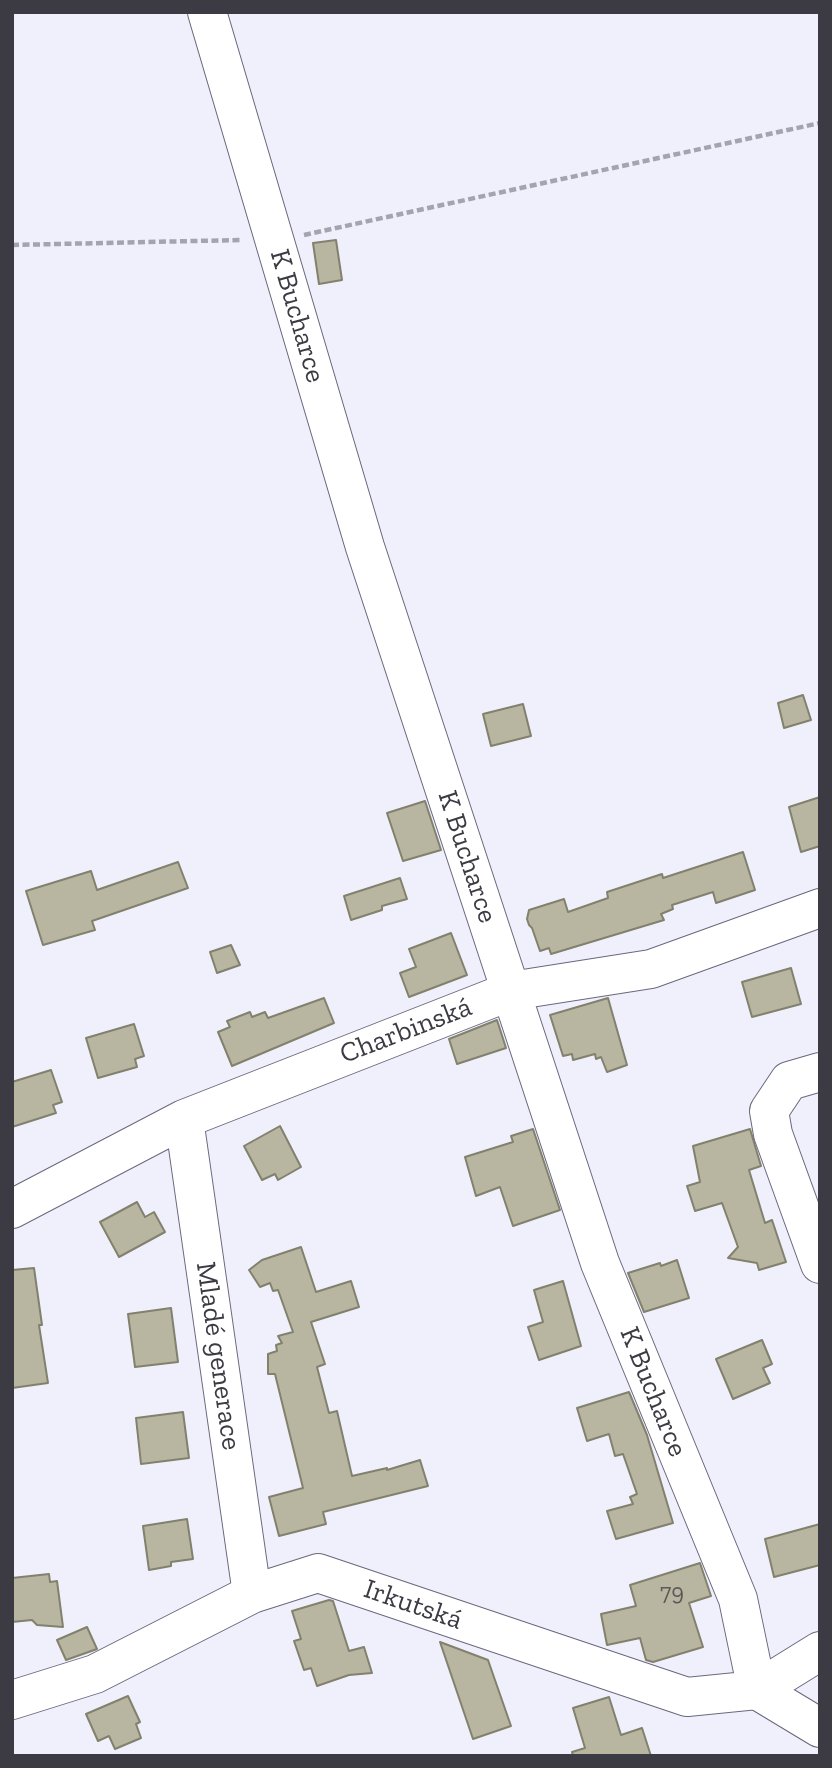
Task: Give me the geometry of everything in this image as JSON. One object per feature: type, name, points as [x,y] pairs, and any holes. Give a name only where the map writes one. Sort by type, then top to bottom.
[{"type":"street","name":"K Bucharce","points":[[207,12],[365,547],[600,1264],[738,1599],[757,1690]]},
{"type":"street","name":"Charbinská","points":[[12,1209],[184,1119],[511,991],[651,969],[820,908]]},
{"type":"street","points":[[820,1072],[789,1081],[769,1111],[773,1134],[820,1264]]},
{"type":"street","name":"Mladé generace","points":[[184,1119],[253,1594]]},
{"type":"street","name":"Irkutská","points":[[12,1700],[95,1674],[253,1594],[318,1573],[687,1697],[757,1690],[820,1651]]},
{"type":"street","points":[[757,1690],[820,1728]]},
{"type":"path","points":[[12,245],[275,239],[820,123]]},
{"type":"building","points":[[336,240],[342,280],[319,284],[313,243]]},
{"type":"building","points":[[803,695],[811,720],[784,728],[778,703]]},
{"type":"building","points":[[523,704],[531,736],[491,746],[483,714]]},
{"type":"building","points":[[820,797],[820,846],[801,852],[789,807]]},
{"type":"building","points":[[425,801],[441,850],[403,861],[387,813]]},
{"type":"building","points":[[743,852],[755,890],[716,903],[713,892],[672,905],[673,909],[661,914],[664,920],[551,954],[549,948],[540,951],[527,919],[529,910],[564,899],[568,912],[608,898],[607,892],[662,874],[663,878]]},
{"type":"building","points":[[178,862],[188,888],[92,921],[95,930],[43,945],[26,891],[91,871],[97,890]]},
{"type":"building","points":[[400,878],[407,899],[382,906],[382,910],[351,920],[344,896]]},
{"type":"building","points":[[451,933],[467,975],[409,997],[400,973],[416,967],[409,949]]},
{"type":"building","points":[[231,945],[240,965],[217,973],[210,952]]},
{"type":"building","points":[[791,968],[801,1004],[752,1017],[742,982]]},
{"type":"building","points":[[324,998],[334,1023],[232,1066],[218,1032],[230,1027],[227,1021],[250,1012],[252,1017],[265,1012],[268,1018]]},
{"type":"building","points":[[608,998],[627,1065],[607,1072],[601,1057],[596,1059],[595,1054],[573,1060],[572,1054],[563,1056],[550,1015]]},
{"type":"building","points":[[497,1020],[506,1048],[457,1064],[449,1039]]},
{"type":"building","points":[[134,1024],[144,1056],[135,1059],[137,1067],[98,1078],[86,1038]]},
{"type":"building","points":[[51,1070],[62,1102],[53,1105],[56,1113],[12,1127],[12,1082]]},
{"type":"building","points":[[280,1126],[301,1167],[278,1180],[275,1174],[262,1180],[244,1146]]},
{"type":"building","points":[[533,1129],[560,1210],[513,1226],[500,1187],[476,1196],[465,1157],[513,1142],[511,1136]]},
{"type":"building","points":[[750,1129],[761,1166],[749,1170],[765,1223],[772,1220],[786,1262],[759,1270],[757,1263],[728,1258],[738,1247],[722,1203],[695,1211],[687,1186],[700,1182],[693,1146]]},
{"type":"building","points":[[137,1202],[145,1217],[154,1212],[165,1232],[119,1257],[100,1222]]},
{"type":"building","points":[[301,1247],[316,1292],[351,1281],[359,1307],[311,1322],[325,1364],[317,1367],[329,1413],[337,1411],[352,1476],[387,1470],[420,1460],[428,1486],[323,1512],[326,1524],[279,1536],[269,1497],[303,1488],[275,1374],[268,1374],[268,1354],[277,1351],[276,1345],[282,1343],[278,1336],[293,1332],[278,1290],[273,1291],[270,1283],[260,1287],[249,1270],[262,1260]]},
{"type":"building","points":[[677,1260],[689,1298],[644,1312],[628,1273]]},
{"type":"building","points":[[34,1268],[48,1383],[12,1388],[12,1270]]},
{"type":"building","points":[[563,1281],[581,1346],[539,1360],[528,1327],[543,1322],[534,1290]]},
{"type":"building","points":[[171,1308],[178,1362],[135,1367],[128,1314]]},
{"type":"building","points":[[762,1340],[772,1364],[763,1368],[770,1383],[733,1399],[716,1359]]},
{"type":"building","points":[[629,1392],[647,1435],[673,1523],[616,1539],[607,1511],[633,1504],[630,1497],[637,1494],[623,1454],[615,1456],[609,1434],[587,1441],[577,1408]]},
{"type":"building","points":[[183,1412],[189,1458],[141,1464],[136,1418]]},
{"type":"building","points":[[187,1519],[193,1559],[171,1562],[171,1566],[149,1570],[143,1526]]},
{"type":"building","points":[[820,1524],[820,1565],[774,1577],[765,1539]]},
{"type":"building","points":[[700,1563],[711,1596],[689,1603],[703,1647],[653,1662],[646,1660],[640,1638],[607,1645],[601,1614],[636,1606],[630,1585]]},
{"type":"building","points":[[49,1574],[50,1582],[57,1581],[63,1627],[37,1625],[32,1620],[12,1622],[12,1578]]},
{"type":"building","points":[[333,1601],[349,1651],[364,1647],[372,1673],[349,1675],[317,1686],[311,1668],[304,1670],[294,1641],[301,1639],[292,1611]]},
{"type":"building","points":[[87,1627],[97,1649],[66,1660],[57,1640]]},
{"type":"building","points":[[440,1642],[488,1660],[511,1726],[473,1739]]},
{"type":"building","points":[[128,1696],[140,1722],[136,1724],[141,1738],[115,1749],[109,1736],[98,1741],[86,1714]]},
{"type":"building","points":[[609,1697],[621,1735],[642,1728],[651,1756],[573,1756],[572,1752],[585,1748],[573,1708]]}]
